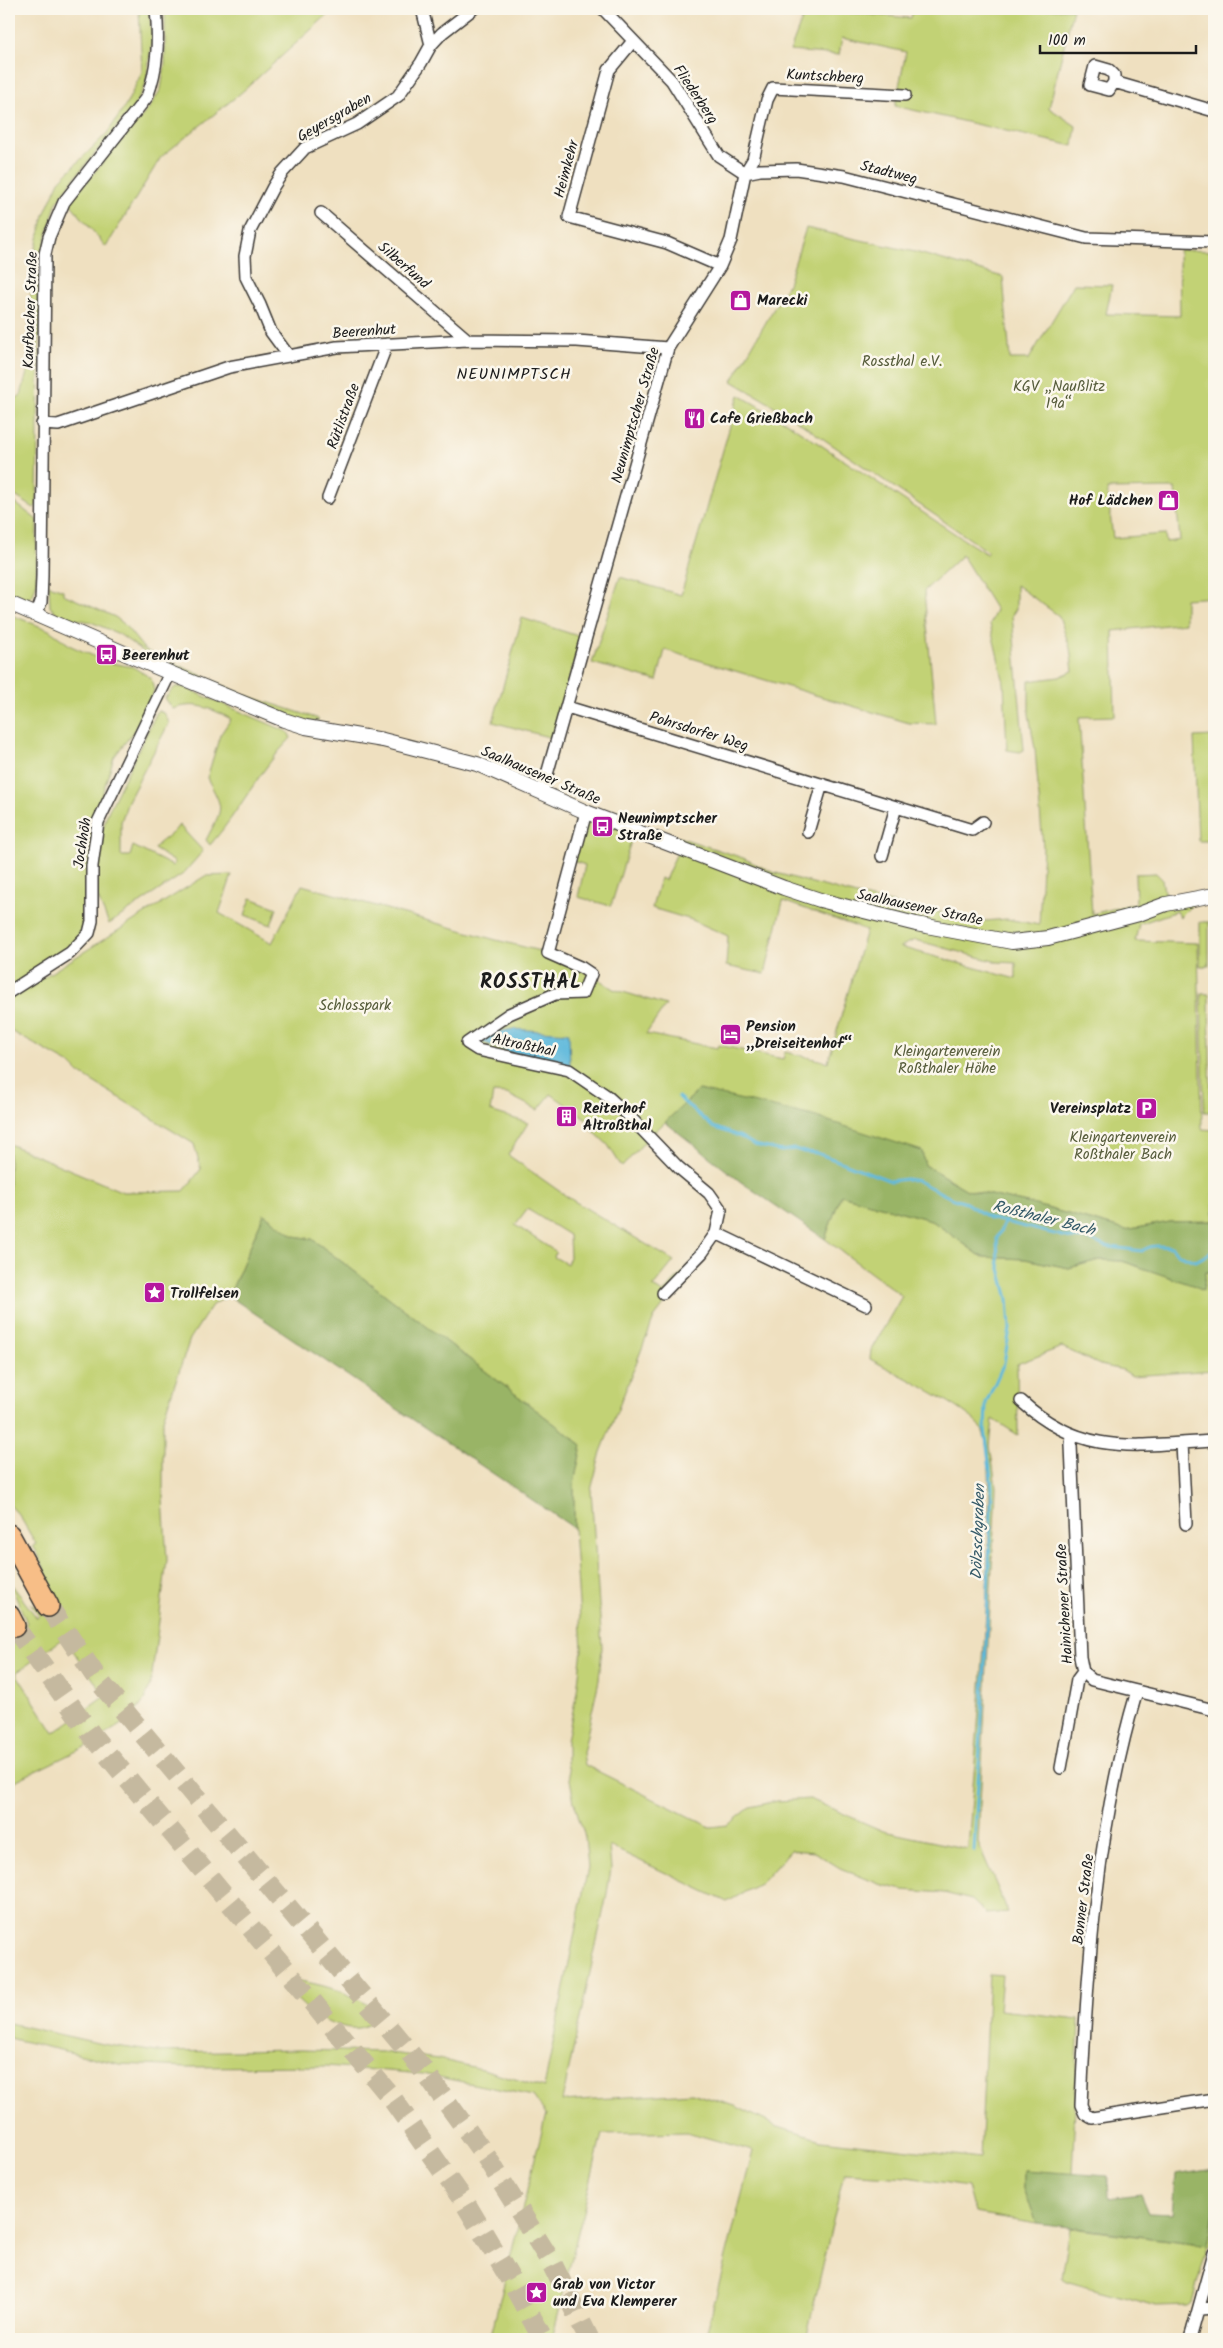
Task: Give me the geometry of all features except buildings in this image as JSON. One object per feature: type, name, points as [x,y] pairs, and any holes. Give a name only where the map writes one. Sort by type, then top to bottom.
[{"type":"highway","points":[[9,1535],[48,1606]]},
{"type":"street","name":"Kaufbacher Straße","points":[[36,615],[41,602],[42,576],[45,254],[49,237],[64,202],[147,97],[153,81],[159,41],[156,9]]},
{"type":"street","points":[[431,45],[442,33],[473,9]]},
{"type":"street","name":"Fliederberg","points":[[603,9],[672,81],[719,156],[745,173]]},
{"type":"street","points":[[422,11],[431,45]]},
{"type":"street","name":"Heimkehr","points":[[633,41],[609,70],[569,217],[666,243],[720,266]]},
{"type":"street","name":"Geyersgraben","points":[[288,355],[271,332],[246,277],[245,256],[250,230],[282,173],[300,154],[306,148],[357,124],[398,96],[431,45]]},
{"type":"street","points":[[1114,82],[1214,111]]},
{"type":"street","name":"Kuntschberg","points":[[745,173],[753,160],[767,100],[773,88],[905,94]]},
{"type":"street","name":"Stadtweg","points":[[745,173],[760,170],[796,169],[844,176],[1086,238],[1214,242]]},
{"type":"street","name":"Neunimptscher Straße","points":[[542,792],[668,348],[720,266],[738,214],[745,173]]},
{"type":"street","name":"Silberfund","points":[[321,213],[468,340]]},
{"type":"street","name":"Beerenhut","points":[[42,424],[58,425],[229,367],[288,355],[337,348],[468,340],[577,341],[668,348]]},
{"type":"street","name":"Rütlistraße","points":[[328,498],[387,344]]},
{"type":"street","name":"Saalhausener Straße","points":[[9,603],[170,673],[306,727],[384,740],[477,764],[586,812],[820,900],[925,926],[1012,942],[1048,938],[1139,914],[1166,904],[1214,895]]},
{"type":"street","name":"Jochhöh","points":[[9,992],[70,953],[89,933],[92,921],[92,866],[98,822],[170,673]]},
{"type":"street","name":"Pohrsdorfer Weg","points":[[567,707],[972,830],[983,822]]},
{"type":"street","points":[[808,832],[822,784]]},
{"type":"street","points":[[882,856],[896,807]]},
{"type":"street","name":"Altroßthal","points":[[586,812],[548,953],[592,974],[583,993],[555,994],[509,1014],[467,1043],[478,1050],[569,1070],[607,1096],[679,1168],[709,1193],[721,1210],[716,1233],[702,1253],[663,1293]]},
{"type":"street","points":[[716,1233],[866,1306]]},
{"type":"street","points":[[1021,1401],[1040,1418],[1072,1436],[1103,1444],[1132,1446],[1214,1441]]},
{"type":"street","name":"Hainichener Straße","points":[[1061,1768],[1077,1680],[1083,1672],[1080,1658],[1070,1445],[1072,1436]]},
{"type":"street","points":[[1182,1443],[1186,1524]]},
{"type":"street","points":[[1083,1672],[1092,1680],[1214,1710]]},
{"type":"street","name":"Bonner Straße","points":[[1137,1691],[1128,1723],[1111,1808],[1095,1905],[1085,2014],[1082,2105],[1085,2114],[1092,2118],[1214,2099]]},
{"type":"street","points":[[1190,2339],[1200,2309],[1214,2253]]},
{"type":"street","points":[[1200,2309],[1214,2308]]},
{"type":"green space","points":[[139,9],[149,9],[152,39],[146,83],[135,105],[72,181],[56,204],[40,259],[37,505],[34,508],[9,492],[9,404],[21,395],[27,373],[32,263],[44,215],[59,181],[108,132],[126,105],[142,72]]},
{"type":"green space","points":[[165,9],[334,9],[242,92],[161,157],[106,247],[69,202],[149,108],[161,89],[165,64]]},
{"type":"green space","points":[[806,9],[911,18],[913,9],[1073,9],[1049,108],[1076,126],[1073,146],[895,106],[906,52],[842,38],[839,55],[790,51]]},
{"type":"green space","points":[[806,228],[915,252],[1003,277],[1010,359],[1029,359],[1074,284],[1112,285],[1106,314],[1180,316],[1179,250],[1214,251],[1214,597],[1185,599],[1185,623],[1113,631],[1115,716],[1079,717],[1092,914],[1136,903],[1135,874],[1156,873],[1162,879],[1166,904],[1200,897],[1180,917],[1177,911],[1139,924],[1135,941],[1198,943],[1202,1129],[1214,1130],[1214,1221],[1170,1222],[1125,1230],[1036,1205],[967,1190],[925,1165],[700,1090],[649,1137],[622,1167],[608,1145],[592,1130],[594,1124],[551,1094],[538,1110],[507,1094],[493,1093],[490,1111],[528,1123],[508,1155],[569,1198],[674,1261],[653,1287],[663,1293],[684,1271],[691,1277],[677,1288],[654,1318],[601,1452],[591,1490],[602,1647],[599,1680],[583,1753],[585,1765],[710,1827],[728,1825],[751,1807],[777,1801],[810,1799],[883,1831],[968,1849],[981,1690],[988,1571],[989,1479],[985,1439],[982,1429],[976,1421],[964,1412],[931,1391],[870,1359],[871,1350],[902,1296],[825,1239],[841,1195],[931,1220],[982,1257],[1025,1259],[1069,1268],[1099,1260],[1122,1261],[1196,1286],[1202,1291],[1206,1272],[1214,1272],[1214,1370],[1132,1376],[1123,1370],[1100,1365],[1062,1347],[1017,1364],[1018,1435],[993,1419],[990,1446],[996,1487],[978,1843],[1008,1912],[986,1914],[972,1900],[944,1893],[903,1890],[879,1884],[840,1868],[814,1852],[791,1850],[761,1883],[727,1902],[609,1846],[611,1869],[606,1899],[562,2101],[692,2093],[735,2106],[778,2127],[821,2140],[980,2158],[989,1974],[1002,1975],[999,2010],[1079,2019],[1072,2174],[1024,2170],[1024,2189],[1037,2223],[975,2213],[968,2186],[908,2177],[844,2173],[806,2339],[705,2339],[753,2151],[687,2132],[602,2134],[552,2339],[490,2339],[546,2114],[533,2096],[423,2074],[327,2066],[188,2067],[120,2064],[9,2038],[9,2023],[102,2044],[157,2052],[301,2050],[382,2052],[438,2059],[486,2070],[544,2088],[588,1867],[585,1837],[574,1802],[567,1762],[567,1740],[577,1691],[582,1649],[574,1528],[574,1483],[582,1445],[312,1239],[294,1236],[264,1214],[229,1296],[212,1305],[190,1339],[163,1419],[163,1498],[167,1560],[151,1682],[145,1700],[131,1718],[89,1745],[17,1780],[9,1789],[9,1630],[21,1616],[24,1625],[27,1623],[9,1581],[37,1618],[39,1616],[30,1603],[37,1608],[54,1596],[41,1561],[33,1546],[36,1544],[19,1515],[9,1504],[9,1144],[123,1192],[184,1191],[201,1169],[194,1144],[79,1073],[70,1064],[9,1030],[9,999],[205,876],[232,875],[219,913],[272,943],[302,885],[548,953],[582,968],[613,989],[666,1005],[646,1034],[717,1048],[718,1045],[783,1059],[785,1052],[828,1062],[866,930],[783,901],[765,974],[726,966],[728,936],[692,920],[652,908],[660,878],[665,880],[679,848],[672,835],[743,858],[772,872],[871,899],[985,921],[1007,919],[1039,925],[1043,847],[1035,749],[1029,714],[1029,681],[1059,677],[1073,671],[1070,648],[1059,616],[1016,585],[1016,609],[1012,615],[1024,750],[1020,752],[1007,750],[1004,683],[990,624],[996,610],[962,555],[924,591],[936,724],[909,723],[665,650],[657,681],[592,663],[620,577],[681,595],[739,395],[786,422],[966,541],[987,554],[989,552],[784,412],[732,381],[788,284]],"holes":[[[1175,488],[1180,540],[1166,542],[1165,534],[1113,538],[1107,489]],[[915,940],[997,962],[1016,963],[1016,979],[900,947]],[[527,1209],[569,1235],[570,1257],[567,1264],[554,1257],[556,1252],[515,1225]],[[64,1638],[105,1696],[54,1733],[16,1673]]]},
{"type":"green space","points":[[9,498],[37,520],[36,585],[33,595],[27,599],[9,594]]},
{"type":"green space","points":[[49,585],[63,590],[63,594],[115,617],[123,623],[145,650],[245,695],[319,719],[317,721],[306,721],[289,716],[155,660],[119,634],[91,622],[60,616],[50,607]]},
{"type":"green space","points":[[9,614],[49,630],[71,646],[107,662],[133,667],[151,678],[154,690],[151,701],[134,731],[114,757],[93,822],[89,933],[9,992]]},
{"type":"green space","points":[[522,618],[581,637],[552,738],[493,722]]},
{"type":"green space","points":[[175,687],[183,687],[288,732],[291,738],[269,763],[210,845],[206,840],[219,815],[220,809],[217,797],[207,778],[220,735],[231,719],[203,707],[189,706],[173,709],[165,698]]},
{"type":"green space","points":[[158,710],[165,714],[169,723],[128,801],[121,822],[121,856],[130,856],[133,846],[173,866],[175,862],[154,849],[173,833],[179,825],[203,851],[183,874],[109,924],[97,896],[100,840],[107,814]]},
{"type":"green space","points":[[1214,736],[1214,841],[1198,841],[1194,737]]},
{"type":"green space","points":[[586,812],[634,831],[611,906],[578,897],[585,865],[573,861]]},
{"type":"green space","points":[[251,898],[277,908],[271,925],[245,915]]},
{"type":"green space","points":[[1200,922],[1209,922],[1209,966],[1200,966]]},
{"type":"green space","points":[[1201,994],[1209,994],[1211,1112],[1204,1112]]},
{"type":"green space","points":[[699,1090],[813,1116],[922,1151],[925,1165],[967,1190],[1036,1205],[1125,1230],[1170,1222],[1214,1221],[1214,1272],[1206,1272],[1203,1291],[1195,1286],[1122,1261],[1099,1260],[1069,1268],[1025,1259],[982,1257],[931,1220],[841,1195],[825,1239],[741,1182],[665,1122]]},
{"type":"green space","points":[[264,1214],[294,1236],[312,1239],[582,1445],[574,1483],[574,1528],[229,1296]]},
{"type":"green space","points":[[290,1980],[313,1983],[345,1993],[375,2009],[372,2020],[365,2026],[356,2028],[334,2024],[323,2019],[306,2008],[286,1989]]},
{"type":"green space","points":[[1214,2169],[1214,2212],[1208,2245],[1037,2223],[1024,2189],[1024,2170],[1108,2176],[1109,2198],[1140,2194],[1148,2213],[1173,2214],[1176,2175]]},
{"type":"green space","points":[[1214,2212],[1214,2244],[1208,2246],[1192,2302],[1188,2305],[1156,2306],[1069,2282],[1062,2278],[1070,2228],[1208,2245]]},
{"type":"water","points":[[513,1029],[569,1033],[570,1066],[519,1056],[480,1041],[487,1034]]},
{"type":"waterway","name":"Geyersgraben","points":[[9,414],[13,407]]},
{"type":"waterway","name":"Roßthaler Bach","points":[[678,1097],[713,1127],[741,1137],[754,1145],[782,1151],[795,1149],[817,1153],[891,1181],[906,1179],[918,1181],[951,1198],[966,1203],[989,1218],[1071,1238],[1089,1239],[1104,1246],[1142,1251],[1153,1246],[1172,1247],[1177,1254],[1196,1261],[1214,1251]]},
{"type":"waterway","name":"Dölzschgraben","points":[[974,1851],[986,1645],[992,1487],[985,1429],[986,1403],[1004,1363],[1010,1329],[1008,1299],[998,1261],[997,1238],[1005,1221]]},
{"type":"tunnel","points":[[48,1606],[99,1681],[422,2068],[487,2158],[551,2262],[589,2339]]},
{"type":"tunnel","points":[[14,1626],[93,1737],[391,2097],[464,2201],[543,2339]]},
{"type":"place","name":"Marecki","points":[[741,300]]},
{"type":"place","name":"Cafe Grießbach","points":[[694,418]]},
{"type":"place","name":"Hof Lädchen","points":[[1169,500]]},
{"type":"place","name":"Beerenhut","points":[[106,655]]},
{"type":"place","name":"Neunimptscher Straße","points":[[602,827]]},
{"type":"place","name":"Pension „Dreiseitenhof“","points":[[730,1035]]},
{"type":"place","name":"Vereinsplatz","points":[[1147,1108]]},
{"type":"place","name":"Reiterhof Altroßthal","points":[[567,1117]]},
{"type":"place","name":"Trollfelsen","points":[[154,1293]]},
{"type":"place","name":"Grab von Victor und Eva Klemperer","points":[[537,2293]]},
{"type":"district","name":"NEUNIMPTSCH","points":[[514,373]]},
{"type":"district","name":"ROSSTHAL","points":[[531,981]]},
{"type":"park label","name":"Rossthal e.V.","points":[[902,361]]},
{"type":"park label","name":"KGV „Naußlitz 19a“","points":[[1059,394]]},
{"type":"park label","name":"Schlosspark","points":[[355,1005]]},
{"type":"park label","name":"Kleingartenverein Roßthaler Höhe","points":[[947,1060]]},
{"type":"park label","name":"Kleingartenverein Roßthaler Bach","points":[[1123,1146]]}]
